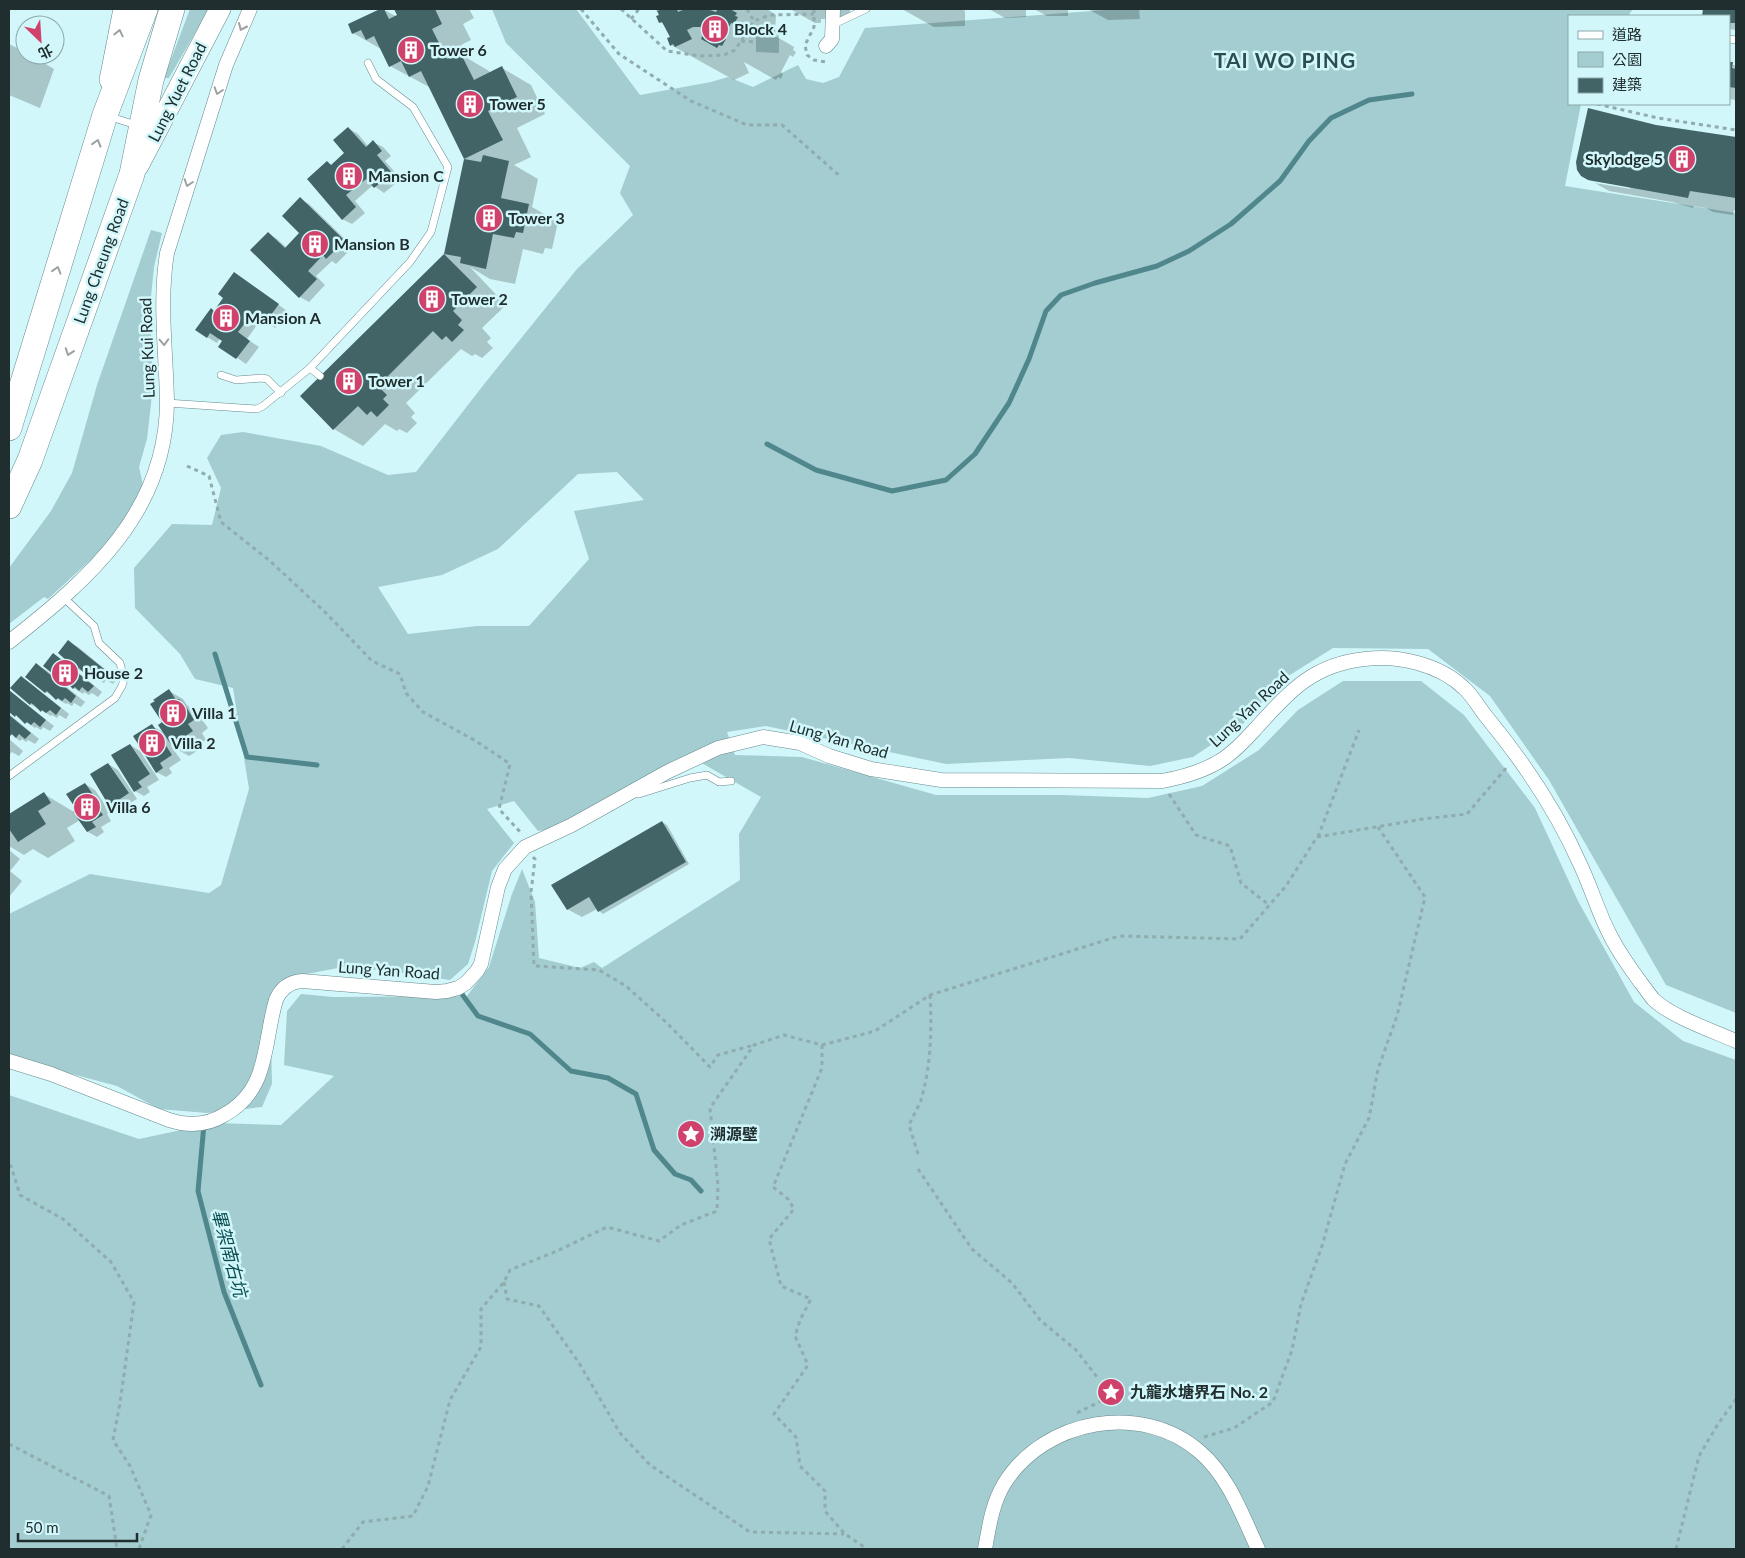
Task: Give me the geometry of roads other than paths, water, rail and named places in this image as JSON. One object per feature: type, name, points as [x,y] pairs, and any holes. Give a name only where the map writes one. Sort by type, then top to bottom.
[{"type":"highway","points":[[9,428],[105,115],[145,9]]},
{"type":"highway","name":"Lung Cheung Road","points":[[9,506],[30,460],[132,174],[150,80],[172,9]]},
{"type":"main road","points":[[105,115],[112,66],[124,9]]},
{"type":"main road","name":"Lung Yuet Road","points":[[132,174],[155,135],[220,9]]},
{"type":"street","name":"Lung Kui Road","points":[[9,642],[64,598],[100,562],[133,520],[149,490],[162,450],[167,402],[162,306],[167,253],[226,65],[250,9]]},
{"type":"street","points":[[826,46],[832,39],[833,9]]},
{"type":"street","name":"Lung Yan Road","points":[[9,1061],[51,1074],[169,1120],[189,1125],[217,1119],[238,1106],[255,1086],[265,1056],[276,1000],[282,990],[290,984],[309,981],[436,992],[447,992],[458,988],[477,972],[481,964],[498,887],[505,869],[523,840],[617,801],[667,772],[718,748],[763,737],[800,743],[829,756],[872,769],[941,780],[1162,781],[1190,775],[1224,758],[1242,743],[1286,695],[1314,674],[1347,662],[1371,658],[1393,658],[1436,670],[1464,688],[1516,756],[1554,812],[1581,864],[1610,936],[1634,974],[1654,1000],[1681,1017],[1736,1041]]},
{"type":"street","points":[[985,1549],[996,1500],[1004,1484],[1026,1457],[1052,1439],[1085,1426],[1107,1422],[1139,1424],[1156,1428],[1186,1442],[1206,1458],[1222,1477],[1258,1549]]},
{"type":"lane","points":[[832,25],[866,9]]},
{"type":"lane","points":[[167,402],[257,409],[263,406],[310,368],[410,262],[431,232],[448,167],[414,107],[376,79],[368,63]]},
{"type":"lane","points":[[105,115],[142,126]]},
{"type":"lane","points":[[310,368],[320,376]]},
{"type":"lane","points":[[221,375],[236,380],[267,379],[281,393]]},
{"type":"lane","points":[[9,776],[115,698],[122,686],[124,679],[120,663],[99,643],[94,626],[64,598]]},
{"type":"lane","points":[[617,801],[690,778],[707,775],[718,782],[731,781]]},
{"type":"waterway","points":[[767,444],[816,470],[892,491],[946,480],[975,454],[1009,403],[1029,359],[1046,311],[1061,295],[1095,283],[1157,266],[1189,251],[1231,224],[1280,181],[1309,141],[1331,118],[1369,100],[1412,94]]},
{"type":"waterway","points":[[215,654],[247,757],[317,765]]},
{"type":"waterway","points":[[459,990],[478,1016],[530,1034],[571,1071],[608,1078],[636,1094],[654,1150],[675,1174],[691,1180],[701,1191]]},
{"type":"waterway","name":"畢架南右坑","points":[[204,1124],[198,1191],[224,1292],[261,1385]]},
{"type":"place","name":"Block 4","points":[[715,29]]},
{"type":"place","name":"Tower 6","points":[[411,50]]},
{"type":"place","name":"Tower 5","points":[[470,104]]},
{"type":"place","name":"Skylodge 5","points":[[1682,159]]},
{"type":"place","name":"Mansion C","points":[[349,176]]},
{"type":"place","name":"Tower 3","points":[[489,218]]},
{"type":"place","name":"Mansion B","points":[[315,244]]},
{"type":"place","name":"Tower 2","points":[[432,299]]},
{"type":"place","name":"Mansion A","points":[[226,318]]},
{"type":"place","name":"Tower 1","points":[[349,381]]},
{"type":"place","name":"House 2","points":[[65,673]]},
{"type":"place","name":"Villa 1","points":[[173,713]]},
{"type":"place","name":"Villa 2","points":[[152,743]]},
{"type":"place","name":"Villa 6","points":[[87,807]]},
{"type":"place","name":"溯源壁","points":[[691,1134]]},
{"type":"place","name":"九龍水塘界石 No. 2","points":[[1111,1392]]},
{"type":"district","name":"TAI WO PING","points":[[1285,61]]}]
